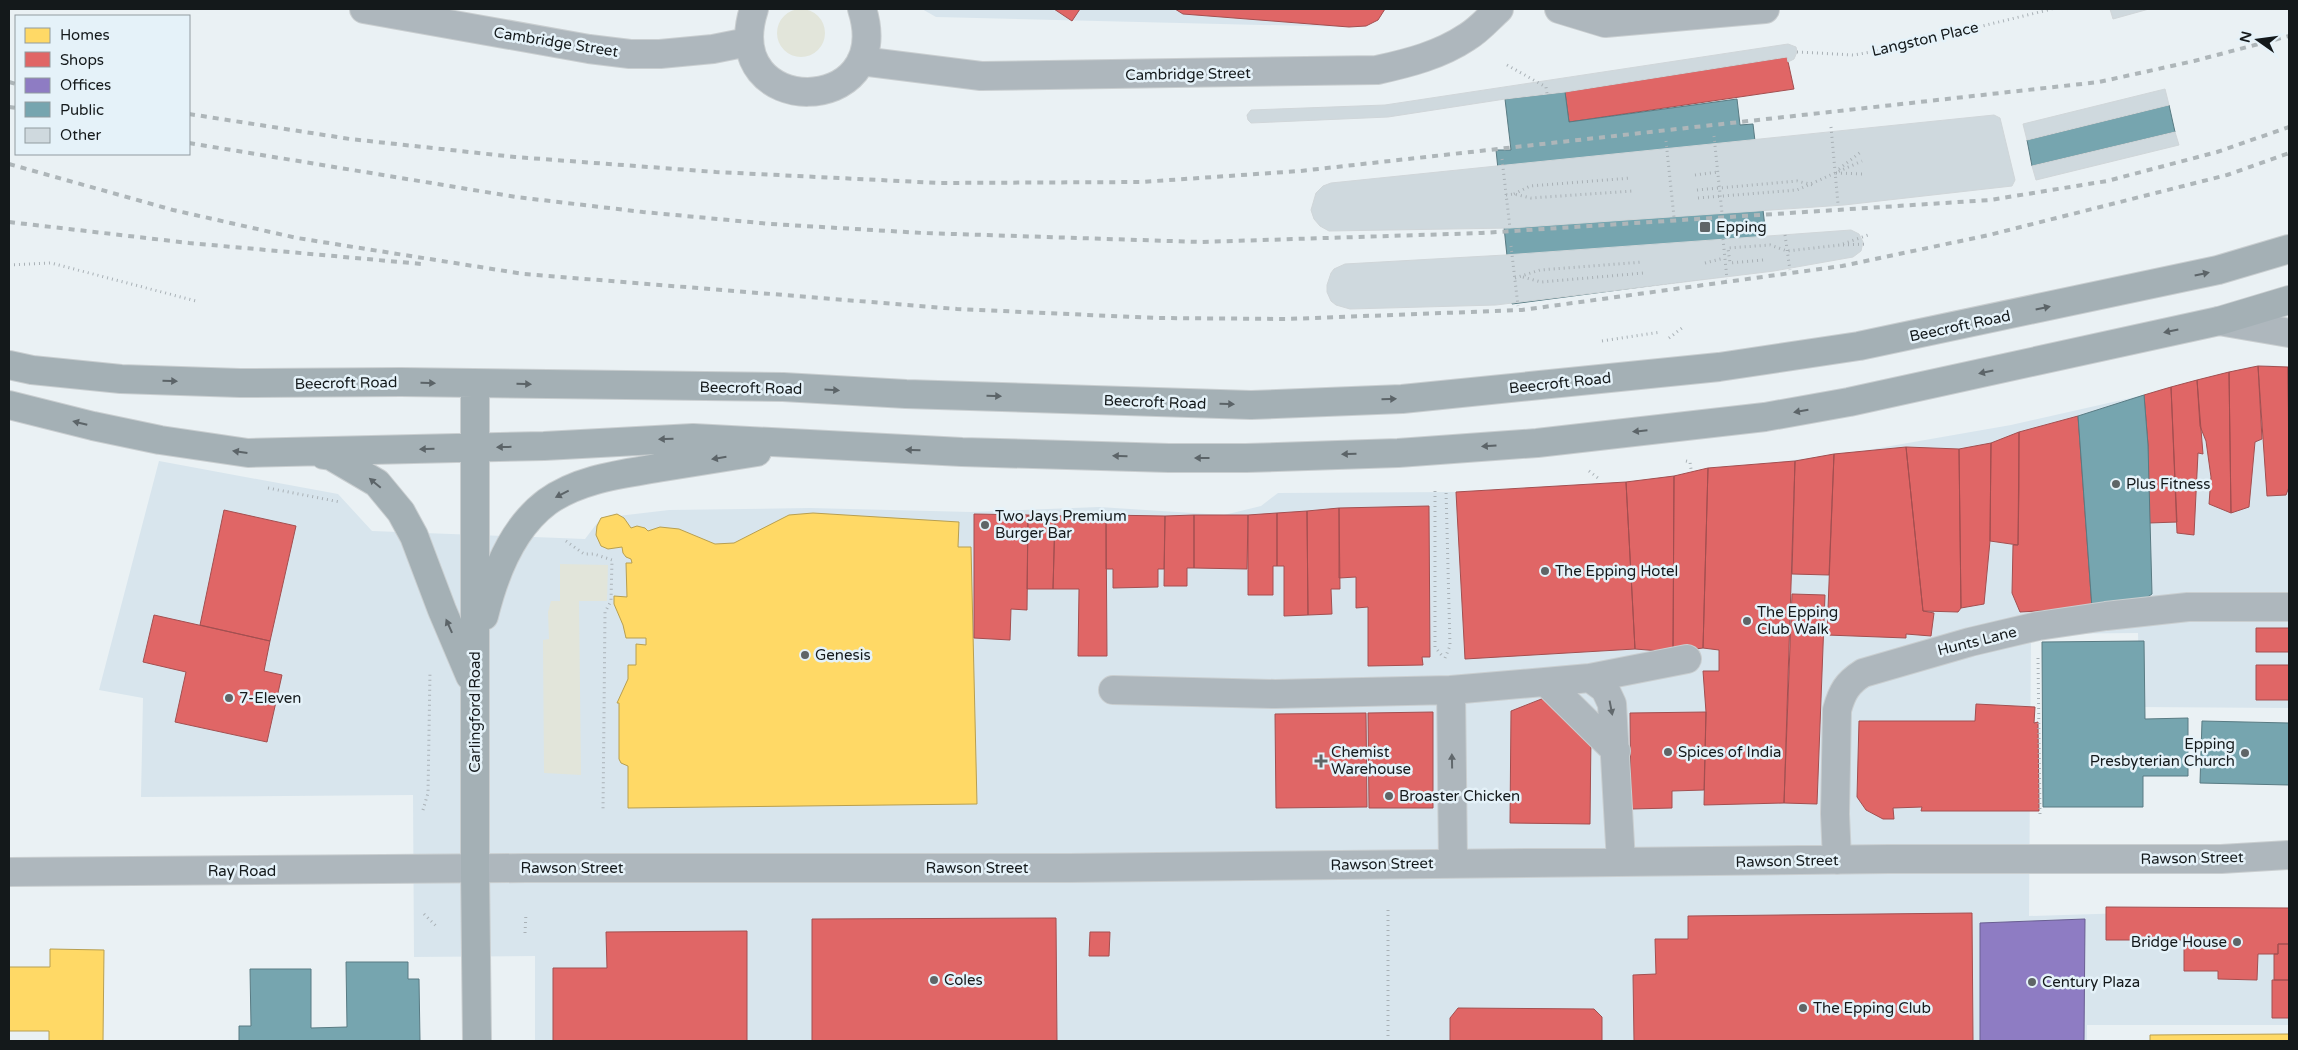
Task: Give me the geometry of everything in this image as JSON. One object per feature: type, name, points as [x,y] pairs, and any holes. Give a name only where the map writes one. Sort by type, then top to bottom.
[{"type":"main road","name":"Beecroft Road","points":[[9,365],[32,370],[121,379],[315,384],[783,387],[916,394],[1252,405],[1402,399],[1719,367],[1859,346],[2218,270],[2289,249]]},
{"type":"main road","points":[[9,405],[160,440],[248,453],[544,446],[693,438],[802,445],[981,452],[1217,458],[1398,453],[1537,443],[1765,418],[1849,402],[2219,321],[2289,300]]},
{"type":"main road","name":"Carlingford Road","points":[[475,384],[477,1041]]},
{"type":"main road","points":[[475,687],[484,617],[494,581],[524,524],[547,502],[563,493],[601,478],[802,445]]},
{"type":"main road","points":[[288,453],[331,456],[377,483],[401,512],[414,536],[442,610],[475,687]]},
{"type":"street","name":"Cambridge Street","points":[[364,9],[589,49],[630,54],[660,54],[713,49],[748,42]]},
{"type":"street","points":[[754,9],[749,23],[748,42],[754,60],[765,75],[780,86],[797,93],[816,93],[834,87],[849,76],[861,61],[867,34],[867,24],[862,9]]},
{"type":"street","name":"Cambridge Street","points":[[861,61],[981,76],[1377,70],[1414,62],[1446,50],[1469,36],[1499,9]]},
{"type":"street","points":[[1559,9],[1605,23],[1765,9]]},
{"type":"street","points":[[2219,321],[2289,333]]},
{"type":"street","name":"Hunts Lane","points":[[1837,860],[1835,814],[1837,710],[1841,694],[1850,681],[1876,668],[2038,626],[2188,607],[2289,607]]},
{"type":"street","points":[[1113,690],[1275,694],[1451,690],[1590,678],[1687,659]]},
{"type":"street","points":[[1590,678],[1605,689],[1612,704],[1621,862]]},
{"type":"street","points":[[1547,683],[1616,751]]},
{"type":"street","points":[[1451,690],[1453,862]]},
{"type":"street","name":"Rawson Street","points":[[475,870],[526,868],[1059,868],[1453,862],[2221,859],[2289,855]]},
{"type":"street","name":"Ray Road","points":[[9,872],[475,870]]},
{"type":"path","name":"Langston Place","points":[[1796,52],[1854,55],[1888,49],[2052,9]]},
{"type":"path","points":[[1507,65],[1546,87],[1547,94]]},
{"type":"path","points":[[1831,127],[1838,204]]},
{"type":"path","points":[[1714,136],[1722,213]]},
{"type":"path","points":[[1666,141],[1674,217]]},
{"type":"path","points":[[1835,172],[1862,150]]},
{"type":"path","points":[[1502,159],[1510,228]]},
{"type":"path","points":[[1698,198],[1797,190],[1813,185],[1835,172],[1862,161]]},
{"type":"path","points":[[1695,175],[1718,172]]},
{"type":"path","points":[[1835,172],[1863,174]]},
{"type":"path","points":[[1506,195],[1514,194],[1530,186],[1631,178]]},
{"type":"path","points":[[1697,190],[1797,181],[1813,185]]},
{"type":"path","points":[[1514,194],[1531,198],[1633,191]]},
{"type":"path","points":[[1785,234],[1790,270]]},
{"type":"path","points":[[1840,245],[1868,235]]},
{"type":"path","points":[[1723,238],[1727,279]]},
{"type":"path","points":[[1763,260],[1730,263],[1728,248],[1770,245],[1787,251],[1868,244]]},
{"type":"path","points":[[1511,246],[1518,306]]},
{"type":"path","points":[[1705,263],[1724,258]]},
{"type":"path","points":[[1515,278],[1540,270],[1643,262]]},
{"type":"path","points":[[9,265],[51,263],[196,301]]},
{"type":"path","points":[[1523,277],[1541,282],[1644,273]]},
{"type":"path","points":[[1602,341],[1661,332]]},
{"type":"path","points":[[259,486],[342,502]]},
{"type":"path","points":[[1435,492],[1435,647],[1444,660],[1450,646],[1446,490]]},
{"type":"path","points":[[566,541],[584,554],[594,554],[612,560],[611,601],[605,612],[603,812]]},
{"type":"path","points":[[2038,626],[2040,815]]},
{"type":"path","points":[[423,810],[428,793],[430,661]]},
{"type":"path","points":[[1388,910],[1388,1041]]},
{"type":"path","points":[[525,933],[526,913]]},
{"type":"path","points":[[424,914],[436,926]]},
{"type":"shaded area","points":[[796,9],[806,9],[818,16],[825,28],[825,38],[818,50],[806,57],[796,57],[788,53],[781,46],[777,38],[777,28],[781,20],[788,13]]},
{"type":"shaded area","points":[[922,9],[1384,9],[1366,26],[1349,27],[936,17]]},
{"type":"shaded area","points":[[2253,366],[2289,367],[2288,708],[2140,707],[2138,633],[2031,634],[2029,916],[2289,908],[2289,1025],[2087,1025],[2087,1041],[535,1041],[535,956],[414,957],[413,795],[141,797],[143,698],[99,690],[159,461],[338,494],[372,531],[585,539],[601,518],[669,510],[810,508],[971,512],[1099,507],[1224,515],[1261,506],[1278,493],[1456,492],[1626,482],[1862,451],[2011,425],[2144,395]]},
{"type":"shaded area","points":[[560,564],[608,565],[607,601],[579,601],[581,775],[544,773],[543,640],[549,639],[548,612],[551,601],[560,601]]},
{"type":"building: Homes","name":"Genesis","points":[[813,513],[959,522],[958,547],[971,547],[977,804],[628,808],[628,766],[621,763],[619,759],[619,703],[617,703],[628,679],[628,665],[636,665],[636,644],[646,645],[646,638],[626,638],[614,604],[614,596],[627,597],[626,563],[632,563],[631,559],[623,553],[622,547],[608,549],[601,546],[596,535],[597,526],[601,518],[617,514],[624,518],[631,528],[637,526],[648,531],[660,527],[679,529],[715,544],[734,543],[789,515]]},
{"type":"building: Homes","points":[[50,949],[104,950],[103,1041],[49,1041],[49,1031],[9,1031],[9,967],[50,967]]},
{"type":"building: Homes","points":[[2289,1034],[2289,1041],[2150,1041],[2150,1035]]},
{"type":"building: Shops","points":[[1054,9],[1080,9],[1072,21]]},
{"type":"building: Shops","points":[[1175,9],[1385,9],[1378,20],[1366,26],[1349,27],[1183,14]]},
{"type":"building: Shops","points":[[1787,57],[1794,89],[1569,122],[1565,92]]},
{"type":"building: Shops","points":[[2258,366],[2288,367],[2289,487],[2286,495],[2267,496]]},
{"type":"building: Shops","points":[[2258,366],[2262,439],[2255,442],[2249,507],[2231,513],[2229,372]]},
{"type":"building: Shops","points":[[2288,367],[2289,367],[2289,447]]},
{"type":"building: Shops","points":[[2229,372],[2231,513],[2209,504],[2211,477],[2206,441],[2200,426],[2197,380]]},
{"type":"building: Shops","points":[[2197,380],[2203,454],[2198,453],[2194,535],[2177,533],[2171,387]]},
{"type":"building: Shops","points":[[2171,387],[2177,522],[2149,523],[2148,445],[2144,395]]},
{"type":"building: Shops","points":[[2078,416],[2092,608],[2020,612],[2012,593],[2013,545],[2018,545],[2019,432]]},
{"type":"building: Shops","points":[[2019,432],[2018,545],[1990,541],[1991,443]]},
{"type":"building: Shops","points":[[1991,443],[1990,541],[1984,604],[1961,608],[1959,449]]},
{"type":"building: Shops","points":[[1906,447],[1923,611],[1934,613],[1931,636],[1906,634],[1906,638],[1827,635],[1834,454]]},
{"type":"building: Shops","points":[[1906,447],[1959,449],[1961,608],[1958,612],[1923,611]]},
{"type":"building: Shops","points":[[1834,454],[1829,575],[1792,574],[1795,461]]},
{"type":"building: Shops","name":"The Epping Club Walk","points":[[1795,461],[1784,803],[1704,805],[1706,712],[1703,671],[1719,671],[1719,650],[1703,648],[1708,468]]},
{"type":"building: Shops","points":[[1708,468],[1703,648],[1673,652],[1674,476]]},
{"type":"building: Shops","points":[[1674,476],[1673,652],[1635,649],[1626,482]]},
{"type":"building: Shops","name":"The Epping Hotel","points":[[1626,482],[1635,649],[1465,659],[1456,492]]},
{"type":"building: Shops","points":[[1429,506],[1430,657],[1422,657],[1423,665],[1368,666],[1368,607],[1356,608],[1356,577],[1339,578],[1339,508]]},
{"type":"building: Shops","points":[[1339,508],[1340,589],[1331,589],[1332,614],[1308,615],[1307,511]]},
{"type":"building: Shops","points":[[224,510],[296,526],[270,641],[200,625]]},
{"type":"building: Shops","points":[[1307,511],[1308,615],[1284,616],[1284,566],[1277,566],[1277,513]]},
{"type":"building: Shops","points":[[1277,513],[1277,566],[1273,566],[1273,595],[1248,595],[1248,515]]},
{"type":"building: Shops","points":[[974,514],[1028,515],[1027,610],[1011,609],[1010,640],[974,638]]},
{"type":"building: Shops","points":[[1028,515],[1055,516],[1053,589],[1027,589]]},
{"type":"building: Shops","points":[[1106,515],[1165,516],[1164,569],[1158,569],[1158,587],[1113,588],[1113,569],[1106,569]]},
{"type":"building: Shops","points":[[1106,515],[1107,656],[1078,656],[1079,589],[1053,589],[1055,516]]},
{"type":"building: Shops","points":[[1194,515],[1248,515],[1247,569],[1194,568]]},
{"type":"building: Shops","points":[[1194,515],[1194,568],[1187,568],[1187,586],[1164,586],[1165,516]]},
{"type":"building: Shops","points":[[1792,594],[1825,595],[1817,804],[1784,803]]},
{"type":"building: Shops","name":"7-Eleven","points":[[154,615],[270,641],[264,671],[282,675],[267,742],[175,722],[186,672],[143,662]]},
{"type":"building: Shops","points":[[2256,628],[2289,628],[2289,652],[2256,652]]},
{"type":"building: Shops","points":[[2256,665],[2289,665],[2289,700],[2256,700]]},
{"type":"building: Shops","points":[[1544,698],[1591,734],[1590,824],[1510,823],[1511,711]]},
{"type":"building: Shops","points":[[1976,704],[2035,707],[2034,723],[2038,722],[2039,811],[1921,811],[1922,807],[1893,808],[1894,819],[1883,819],[1866,810],[1857,797],[1859,721],[1975,721]]},
{"type":"building: Shops","points":[[1433,712],[1433,808],[1369,808],[1368,713]]},
{"type":"building: Shops","name":"Spices of India","points":[[1706,712],[1704,790],[1672,791],[1672,808],[1631,809],[1630,713]]},
{"type":"building: Shops","name":"Chemist Warehouse","points":[[1366,713],[1367,807],[1276,808],[1275,714]]},
{"type":"building: Shops","name":"Bridge House","points":[[2106,907],[2289,908],[2289,944],[2278,944],[2278,954],[2258,954],[2257,980],[2218,979],[2218,971],[2184,971],[2184,940],[2106,940]]},
{"type":"building: Shops","name":"The Epping Club","points":[[1972,913],[1973,1041],[1634,1041],[1633,975],[1656,974],[1655,939],[1688,939],[1688,916]]},
{"type":"building: Shops","name":"Coles","points":[[1056,918],[1057,1041],[812,1041],[812,919]]},
{"type":"building: Shops","points":[[747,931],[747,1041],[553,1041],[553,968],[607,968],[606,932]]},
{"type":"building: Shops","points":[[1090,932],[1110,932],[1109,956],[1089,956]]},
{"type":"building: Shops","points":[[2278,944],[2289,944],[2289,980],[2274,980],[2274,954],[2278,954]]},
{"type":"building: Shops","points":[[2272,980],[2289,980],[2289,1018],[2272,1018]]},
{"type":"building: Shops","points":[[1458,1008],[1594,1009],[1602,1017],[1602,1041],[1450,1041],[1450,1018]]},
{"type":"building: Offices","name":"Century Plaza","points":[[2085,919],[2084,1041],[1980,1041],[1980,923]]},
{"type":"building: Public","points":[[1565,92],[1569,122],[1737,99],[1740,125],[1753,124],[1770,270],[1512,304],[1496,150],[1511,150],[1505,99]]},
{"type":"building: Public","points":[[2169,105],[2175,132],[2032,166],[2027,140]]},
{"type":"building: Public","name":"Plus Fitness","points":[[2144,395],[2148,445],[2152,594],[2133,607],[2092,608],[2078,416]]},
{"type":"building: Public","points":[[2144,641],[2145,719],[2188,718],[2188,776],[2143,776],[2143,807],[2043,807],[2042,642]]},
{"type":"building: Public","name":"Epping Presbyterian Church","points":[[2202,721],[2289,723],[2289,785],[2200,783]]},
{"type":"building: Public","points":[[346,962],[408,962],[408,979],[419,979],[420,1041],[239,1041],[239,1026],[251,1026],[250,969],[311,969],[311,1028],[347,1027]]},
{"type":"building: Other","points":[[2110,9],[2149,9],[2113,19]]},
{"type":"building: Other","points":[[1788,44],[1796,47],[1797,52],[1794,59],[1788,62],[1787,57],[1565,92],[1388,117],[1251,123],[1247,115],[1251,110],[1385,105]]},
{"type":"building: Other","points":[[2165,89],[2169,105],[2027,140],[2023,124]]},
{"type":"building: Other","points":[[1994,115],[2000,118],[2015,180],[2012,186],[1844,205],[1510,228],[1329,231],[1320,226],[1314,219],[1311,210],[1316,193],[1323,186],[1331,183]]},
{"type":"building: Other","points":[[2175,132],[2179,145],[2036,180],[2032,166]]},
{"type":"building: Other","points":[[1851,230],[1859,234],[1863,242],[1861,251],[1853,257],[1774,271],[1496,305],[1350,309],[1336,305],[1331,301],[1327,292],[1331,273],[1334,269],[1345,264],[1505,255]]},
{"type":"railway","points":[[190,114],[350,139],[515,157],[716,172],[940,183],[1141,182],[1300,171],[2099,82],[2194,61],[2289,36]]},
{"type":"railway","points":[[9,82],[15,84]]},
{"type":"railway","points":[[9,107],[15,108]]},
{"type":"railway","points":[[190,143],[516,197],[643,212],[771,224],[923,233],[1201,242],[1482,233],[1990,200],[2107,181],[2217,152],[2289,127]]},
{"type":"railway","points":[[9,164],[173,210],[297,238],[524,274],[957,309],[1156,318],[1287,319],[1522,310],[1842,266],[1989,235],[2227,175],[2289,153]]},
{"type":"railway","points":[[9,222],[189,243],[422,264]]},
{"type":"place","name":"Epping","points":[[1705,227]]},
{"type":"place","name":"Plus Fitness","points":[[2116,484]]},
{"type":"place","name":"Two Jays Premium Burger Bar","points":[[985,525]]},
{"type":"place","name":"The Epping Hotel","points":[[1545,571]]},
{"type":"place","name":"The Epping Club Walk","points":[[1747,621]]},
{"type":"place","name":"Genesis","points":[[805,655]]},
{"type":"place","name":"7-Eleven","points":[[229,698]]},
{"type":"place","name":"Spices of India","points":[[1668,752]]},
{"type":"place","name":"Epping Presbyterian Church","points":[[2245,753]]},
{"type":"place","name":"Chemist Warehouse","points":[[1321,761]]},
{"type":"place","name":"Broaster Chicken","points":[[1389,796]]},
{"type":"place","name":"Bridge House","points":[[2237,942]]},
{"type":"place","name":"Coles","points":[[934,980]]},
{"type":"place","name":"Century Plaza","points":[[2032,982]]},
{"type":"place","name":"The Epping Club","points":[[1803,1008]]}]
